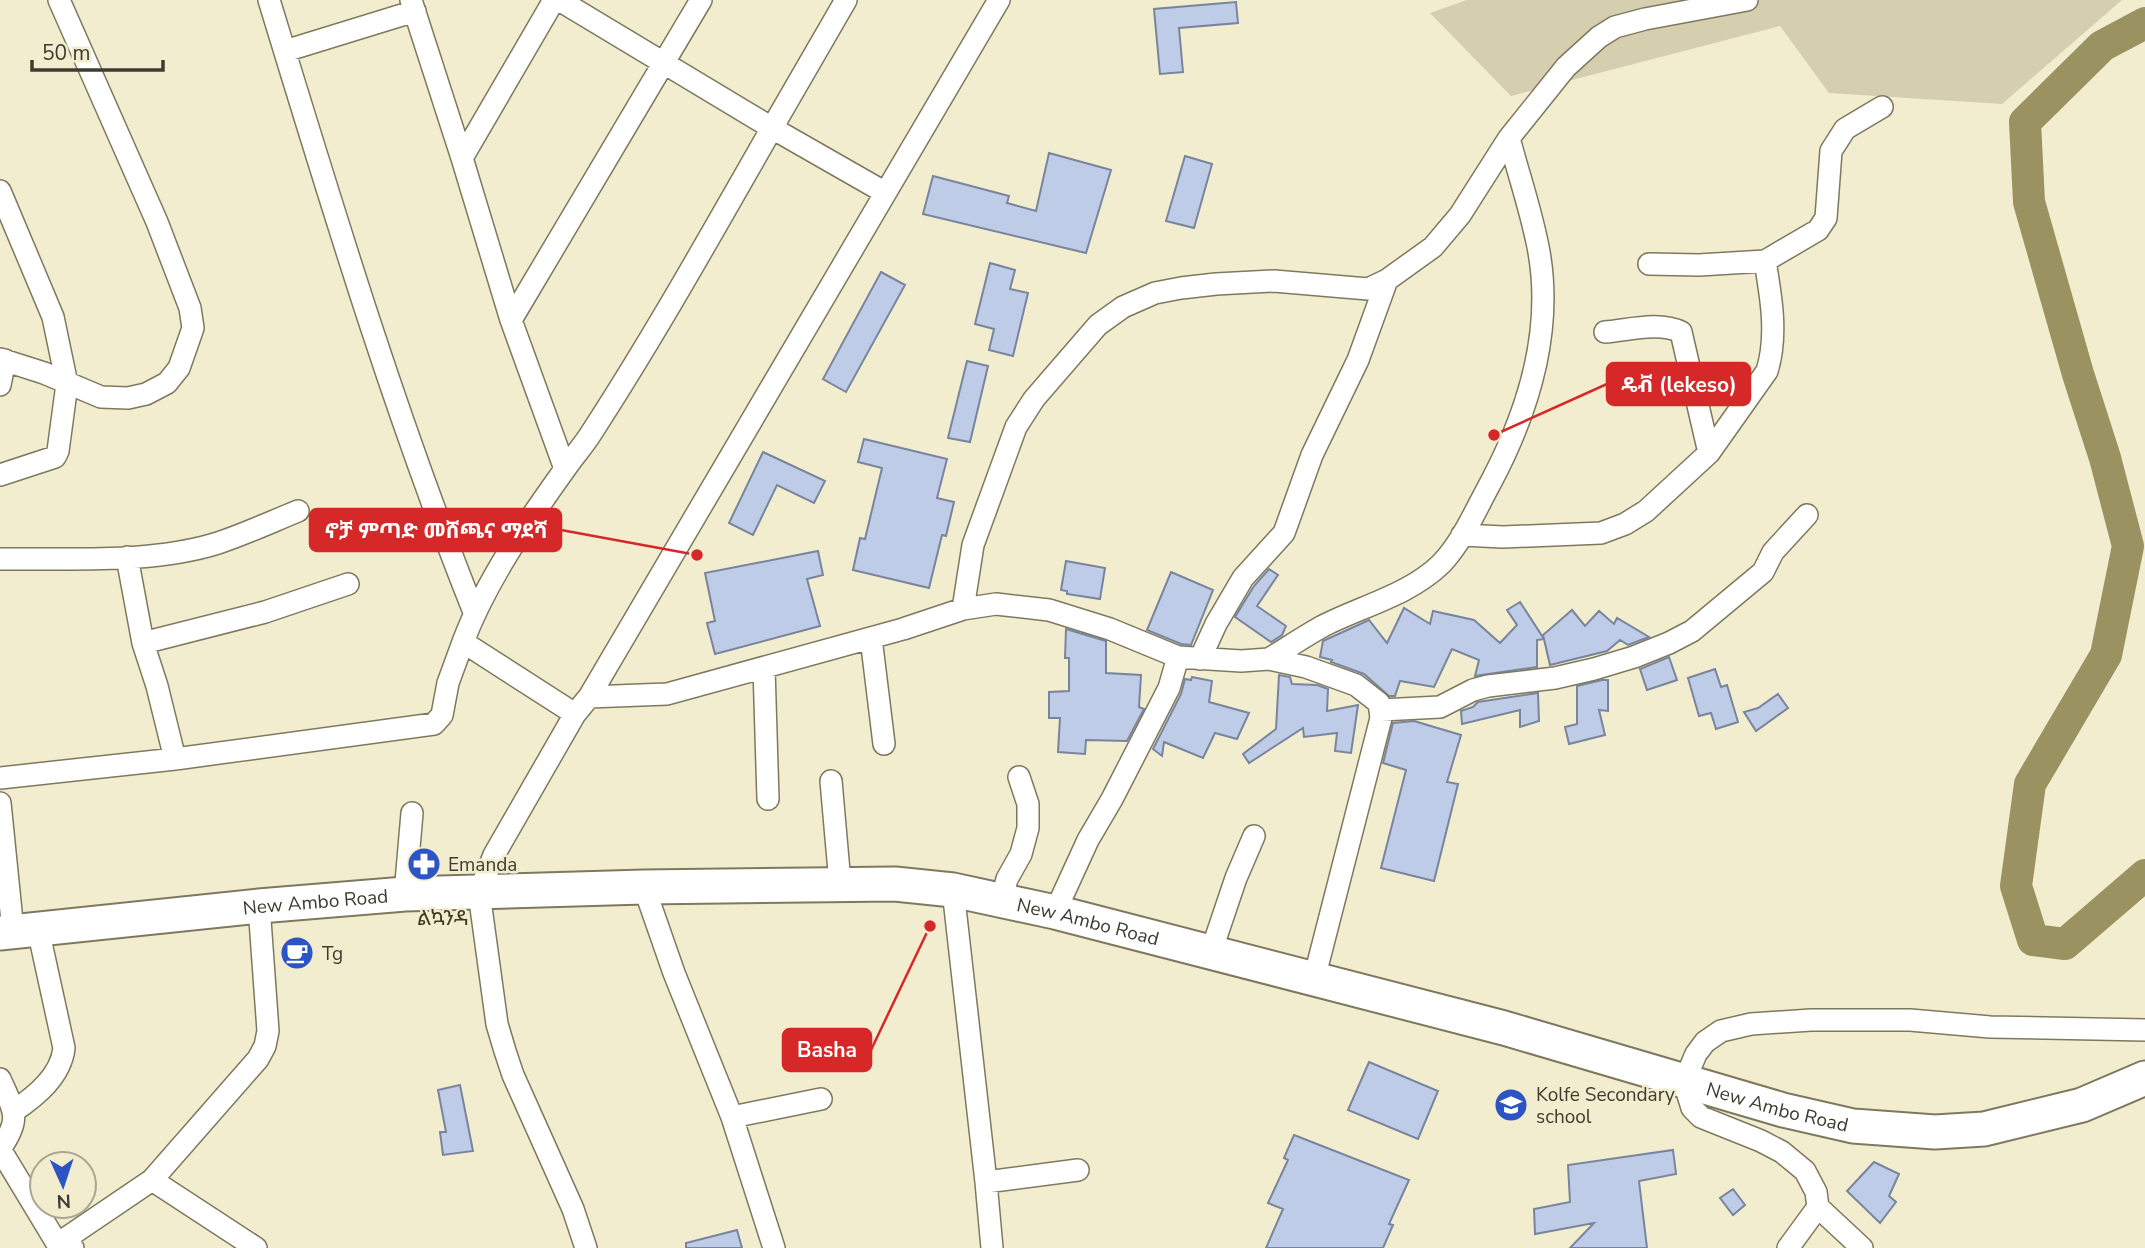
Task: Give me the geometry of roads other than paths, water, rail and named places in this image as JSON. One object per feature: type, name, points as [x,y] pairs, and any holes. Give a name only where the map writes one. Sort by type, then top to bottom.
[{"type":"main road","name":"New Ambo Road","points":[[17,931],[405,894],[644,887],[895,884],[953,890],[1055,912],[1504,1028],[1783,1110],[1853,1126],[1935,1132],[1984,1129],[2082,1105],[2145,1078]]},
{"type":"street","points":[[0,385],[2,360],[44,373],[101,397],[128,398],[146,394],[167,383],[179,368],[193,328],[190,309],[157,222],[59,0]]},
{"type":"street","points":[[269,0],[378,346],[474,612]]},
{"type":"street","points":[[462,159],[556,0],[884,192]]},
{"type":"street","points":[[510,320],[701,0]]},
{"type":"street","points":[[0,778],[175,759],[434,724],[442,715],[448,683],[474,612],[565,469],[589,437],[674,299],[846,0]]},
{"type":"street","points":[[586,1248],[573,1209],[513,1075],[497,1024],[479,893],[494,855],[575,714],[589,697],[999,0]]},
{"type":"street","points":[[963,609],[974,545],[1016,426],[1034,399],[1098,325],[1123,307],[1155,293],[1181,288],[1274,281],[1368,289],[1387,280],[1433,247],[1460,215],[1508,138],[1566,67],[1599,37],[1615,27],[1645,19],[1747,0]]},
{"type":"street","points":[[285,51],[413,6],[510,320],[565,469]]},
{"type":"street","points":[[1649,264],[1699,265],[1765,261],[1818,230],[1826,218],[1831,151],[1845,129],[1882,107]]},
{"type":"street","points":[[1269,659],[1323,626],[1404,590],[1440,564],[1462,535],[1507,452],[1529,395],[1538,358],[1542,285],[1539,253],[1508,138]]},
{"type":"street","points":[[0,191],[53,317],[67,384],[55,457],[0,475]]},
{"type":"street","points":[[1462,535],[1503,537],[1601,533],[1625,524],[1646,511],[1709,453],[1767,370],[1774,342],[1765,261]]},
{"type":"street","points":[[1200,659],[1216,624],[1243,578],[1283,533],[1312,455],[1358,360],[1387,280]]},
{"type":"street","points":[[1605,332],[1674,328],[1681,332],[1709,453]]},
{"type":"street","points":[[0,559],[127,557],[175,552],[217,543],[298,512]]},
{"type":"street","points":[[1381,710],[1440,707],[1481,688],[1555,678],[1594,669],[1669,643],[1692,631],[1763,572],[1773,552],[1807,515]]},
{"type":"street","points":[[127,557],[143,643],[175,759]]},
{"type":"street","points":[[143,643],[265,612],[348,584]]},
{"type":"street","points":[[589,697],[667,694],[871,638],[963,609],[996,604],[1049,610],[1110,629],[1178,657],[1241,661],[1269,659],[1306,667],[1356,684],[1380,703],[1381,710],[1377,738],[1314,979]]},
{"type":"street","points":[[871,638],[884,744]]},
{"type":"street","points":[[463,642],[575,714]]},
{"type":"street","points":[[1055,912],[1088,840],[1169,688],[1178,657]]},
{"type":"street","points":[[764,668],[768,799]]},
{"type":"street","points":[[1002,900],[1007,879],[1021,854],[1028,828],[1028,804],[1019,777]]},
{"type":"street","points":[[831,781],[840,883]]},
{"type":"street","points":[[0,803],[17,931],[64,1048],[59,1069],[33,1098],[13,1111]]},
{"type":"street","points":[[405,894],[412,813]]},
{"type":"street","points":[[1211,952],[1236,878],[1254,836]]},
{"type":"street","points":[[644,887],[674,973],[732,1117],[774,1248]]},
{"type":"street","points":[[953,890],[992,1248]]},
{"type":"street","points":[[0,1079],[13,1111],[14,1127],[0,1149],[63,1245],[152,1180],[258,1059],[265,1046],[268,1031],[259,906]]},
{"type":"street","points":[[1862,1248],[1818,1207],[1816,1192],[1805,1171],[1783,1152],[1701,1117],[1692,1108],[1684,1082],[1696,1054],[1705,1042],[1721,1031],[1751,1024],[1811,1020],[1910,1020],[1990,1027],[2145,1030]]},
{"type":"street","points":[[732,1117],[821,1099]]},
{"type":"street","points":[[986,1182],[1079,1170]]},
{"type":"street","points":[[152,1180],[256,1248]]},
{"type":"street","points":[[1788,1248],[1818,1207]]},
{"type":"waterway","points":[[2145,23],[2102,46],[2025,122],[2029,202],[2105,458],[2128,546],[2106,655],[2030,784],[2016,886],[2033,940],[2065,944],[2145,875]]},
{"type":"place","name":"ዴቭ (lekeso)","points":[[1494,435]]},
{"type":"place","name":"ኖቻ ምጣድ መሸጫና ማደሻ","points":[[697,555]]},
{"type":"place","name":"Emanda","points":[[424,864]]},
{"type":"place","name":"Basha","points":[[930,926]]},
{"type":"place","name":"Tg","points":[[297,953]]},
{"type":"place","name":"Kolfe Secondary school","points":[[1511,1105]]},
{"type":"district","name":"ልኳንዳ","points":[[443,918]]}]
